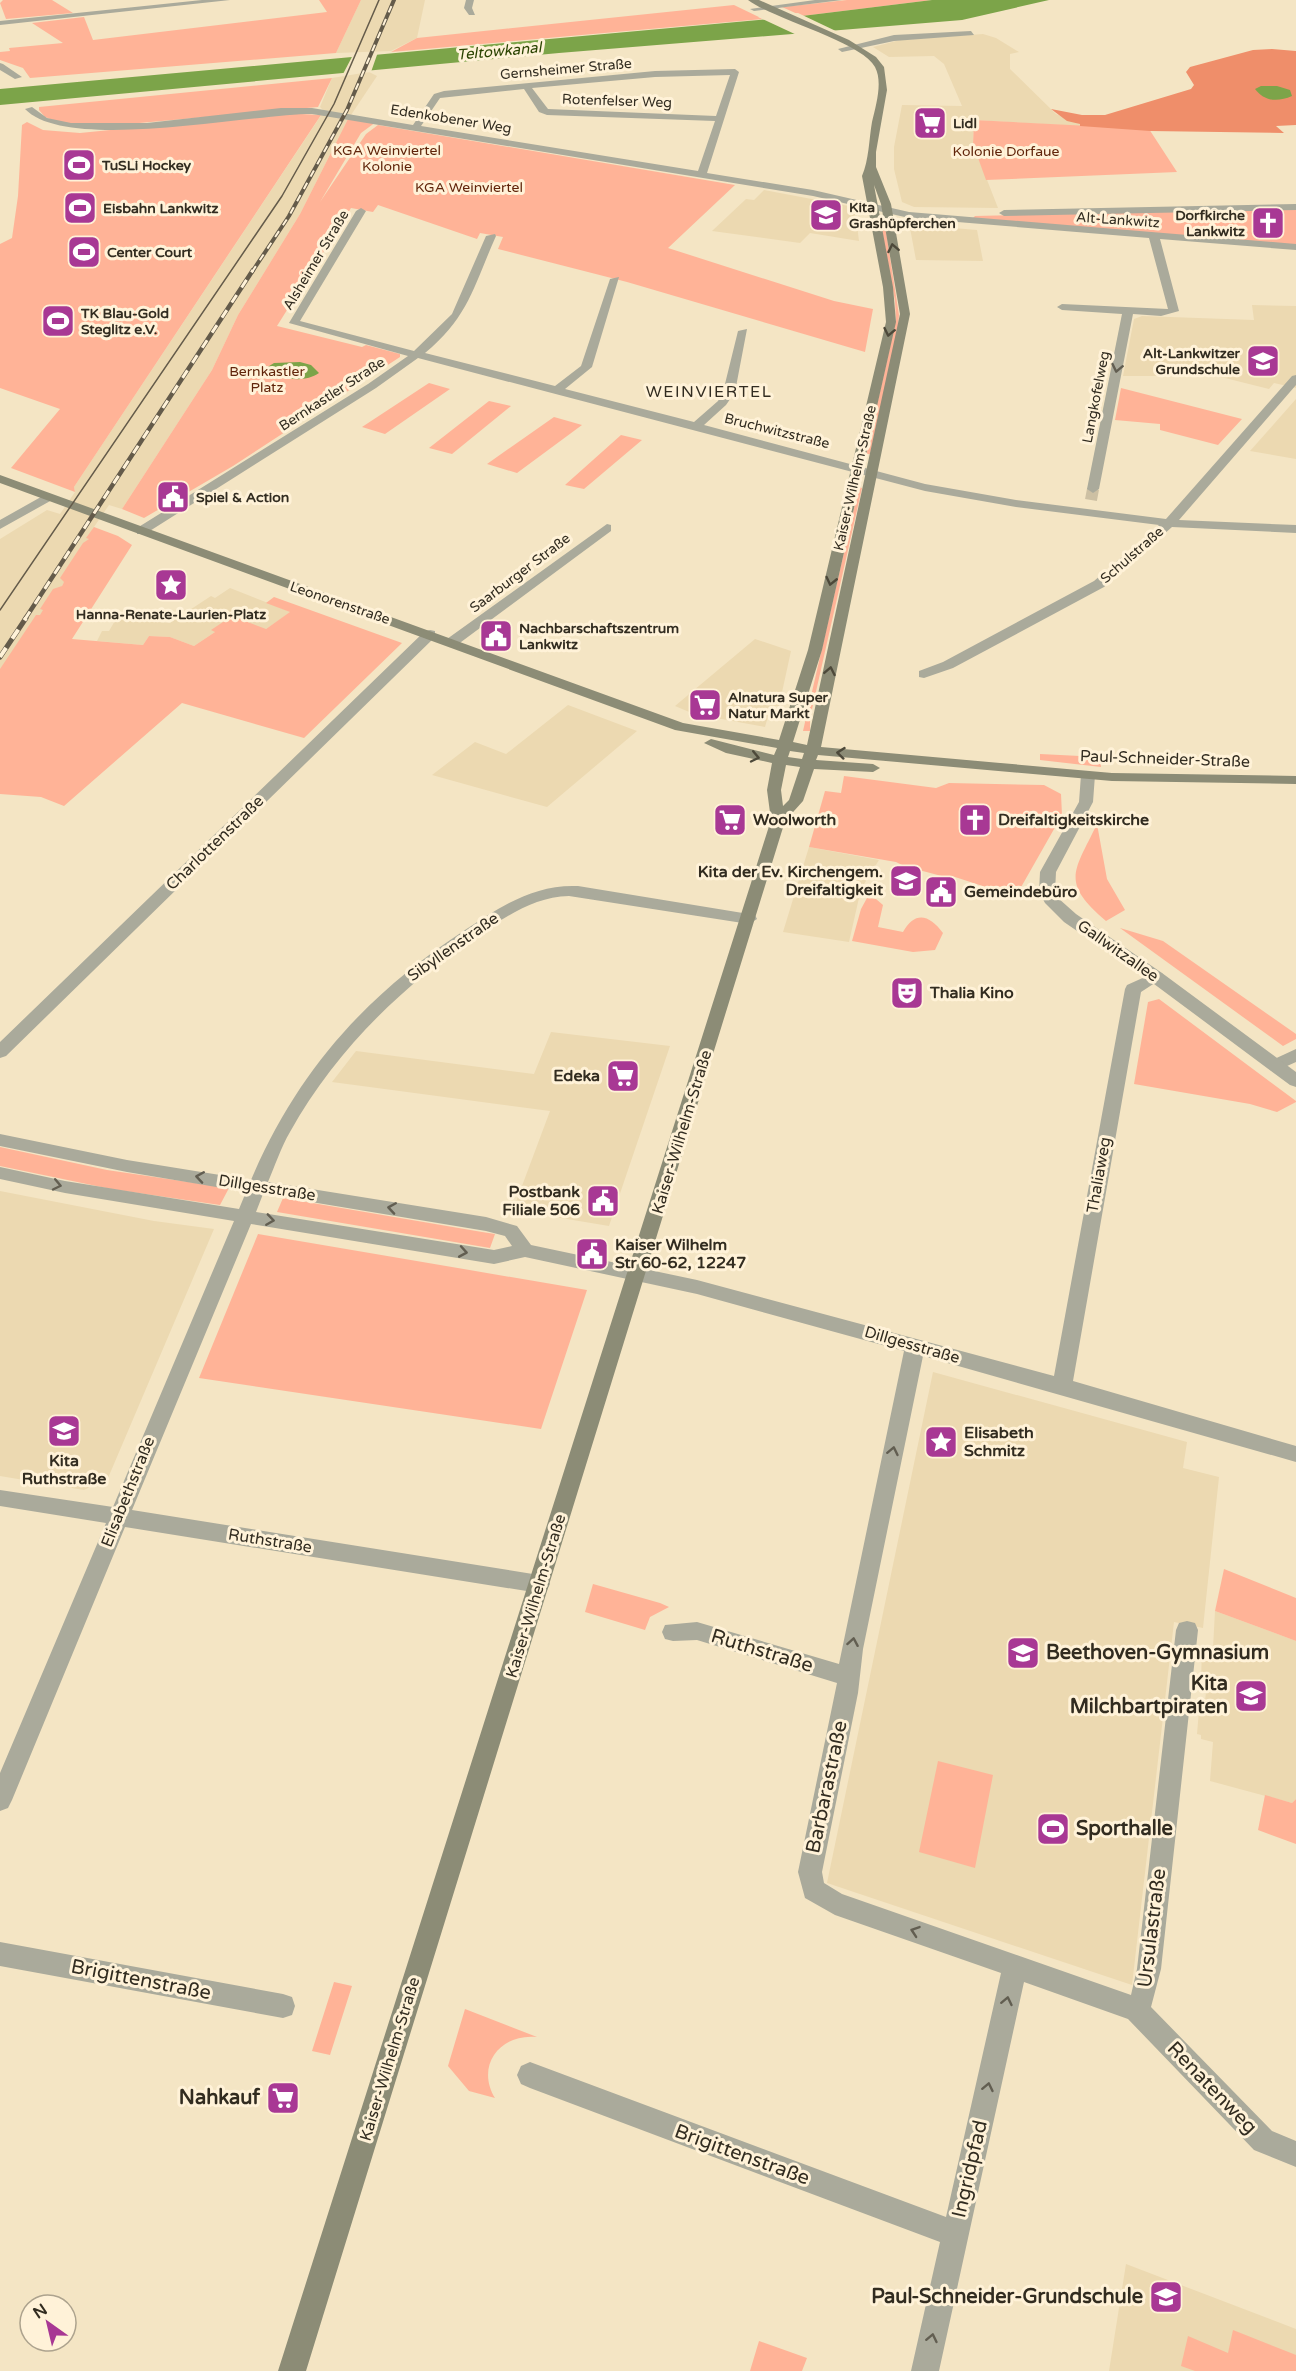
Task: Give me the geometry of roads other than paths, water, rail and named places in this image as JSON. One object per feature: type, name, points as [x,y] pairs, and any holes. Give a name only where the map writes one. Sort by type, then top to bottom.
[{"type":"main road","points":[[739,1],[754,6],[842,49],[882,77]]},
{"type":"main road","points":[[769,8],[853,46],[873,59],[880,67],[882,77]]},
{"type":"main road","name":"Kaiser-Wilhelm-Straße","points":[[778,820],[796,801],[810,758],[904,319],[888,211],[871,167],[871,152],[883,90],[882,77]]},
{"type":"main road","name":"Kaiser-Wilhelm-Straße","points":[[292,2371],[749,919],[778,820],[774,790],[780,761],[815,650],[891,322],[888,287],[867,176],[871,167]]},
{"type":"main road","name":"Leonorenstraße","points":[[0,479],[452,642],[680,728],[730,750],[780,761]]},
{"type":"main road","name":"Leonorenstraße","points":[[680,728],[786,746]]},
{"type":"main road","points":[[786,746],[810,758]]},
{"type":"main road","points":[[780,761],[810,758]]},
{"type":"main road","name":"Paul-Schneider-Straße","points":[[810,758],[989,774],[1033,771],[1088,775],[1296,780]]},
{"type":"street","points":[[0,23],[226,0]]},
{"type":"street","points":[[470,0],[468,8],[472,13]]},
{"type":"street","points":[[754,6],[769,8],[838,0]]},
{"type":"street","points":[[842,49],[894,38],[971,33]]},
{"type":"street","points":[[0,66],[10,70],[18,77]]},
{"type":"street","name":"Gernsheimer Straße","points":[[416,126],[440,95],[655,74],[735,72],[720,119]]},
{"type":"street","name":"Rotenfelser Weg","points":[[526,86],[542,110],[547,112],[720,119]]},
{"type":"street","name":"Edenkobener Weg","points":[[29,109],[34,116],[47,123],[83,129],[291,110],[322,112],[416,126],[871,206]]},
{"type":"street","points":[[702,175],[720,119]]},
{"type":"street","points":[[871,206],[888,211]]},
{"type":"street","name":"Alt-Lankwitz","points":[[939,218],[970,214],[1296,207]]},
{"type":"street","name":"Alsheimer Straße","points":[[294,323],[361,211]]},
{"type":"street","name":"Alt-Lankwitz","points":[[888,211],[939,218],[1296,247]]},
{"type":"street","name":"Bernkastler Straße","points":[[141,531],[372,386],[442,333],[458,313],[491,236]]},
{"type":"street","points":[[1062,308],[1167,313],[1175,309],[1154,236]]},
{"type":"street","points":[[557,390],[586,367],[615,279]]},
{"type":"street","name":"Langkofelweg","points":[[1088,513],[1128,311]]},
{"type":"street","name":"Bruchwitzstraße","points":[[294,323],[696,426],[872,475],[965,495],[1169,523],[1296,530]]},
{"type":"street","points":[[696,426],[722,404],[729,392],[743,331]]},
{"type":"street","name":"Schulstraße","points":[[924,674],[956,662],[1099,584],[1139,553],[1169,523],[1296,378]]},
{"type":"street","points":[[0,525],[48,497]]},
{"type":"street","name":"Saarburger Straße","points":[[452,642],[607,528]]},
{"type":"street","name":"Charlottenstraße","points":[[0,1052],[430,634]]},
{"type":"street","name":"Gallwitzallee","points":[[1088,775],[1086,802],[1048,872],[1047,892],[1051,900],[1065,914],[1156,977],[1296,1081]]},
{"type":"street","name":"Sibyllenstraße","points":[[257,1185],[280,1133],[303,1093],[349,1033],[407,978],[464,937],[519,903],[552,892],[577,891],[749,919]]},
{"type":"street","name":"Thaliaweg","points":[[1062,1386],[1119,1053],[1133,989],[1156,977]]},
{"type":"street","points":[[1276,1065],[1296,1055]]},
{"type":"street","name":"Dillgesstraße","points":[[0,1140],[127,1166],[257,1185],[486,1224],[511,1231],[525,1250]]},
{"type":"street","name":"Dillgesstraße","points":[[0,1173],[65,1187],[494,1257],[525,1250],[697,1287],[1062,1386],[1296,1454]]},
{"type":"street","name":"Elisabethstraße","points":[[0,1800],[257,1185]]},
{"type":"street","name":"Barbarastraße","points":[[915,1346],[852,1649],[849,1677],[810,1872],[813,1890],[835,1904],[1136,2009]]},
{"type":"street","name":"Ruthstraße","points":[[0,1498],[539,1584]]},
{"type":"street","name":"Ursulastraße","points":[[1136,2009],[1144,1996],[1149,1970],[1187,1630]]},
{"type":"street","name":"Ruthstraße","points":[[673,1632],[697,1631],[849,1677]]},
{"type":"street","name":"Brigittenstraße","points":[[0,1954],[283,2006]]},
{"type":"street","name":"Ingridpfad","points":[[925,2371],[1015,1966]]},
{"type":"street","name":"Renatenweg","points":[[1136,2009],[1263,2141],[1296,2154]]},
{"type":"street","name":"Brigittenstraße","points":[[530,2075],[955,2234]]},
{"type":"water","name":"Teltowkanal","points":[[932,0],[1049,0],[962,20],[559,53],[0,105],[0,89],[802,16]]},
{"type":"water","points":[[1261,86],[1277,86],[1290,90],[1292,96],[1277,100],[1267,99],[1255,89]]},
{"type":"water","points":[[300,362],[311,365],[319,373],[306,378],[292,379],[266,368],[274,363]]},
{"type":"tunnel","points":[[1091,500],[1093,489]]},
{"type":"tram line","points":[[0,610],[282,196],[334,104],[379,0]]},
{"type":"railway","points":[[252,272],[289,216],[347,110],[394,0]]},
{"type":"railway","points":[[25,619],[253,270]]},
{"type":"railway","points":[[0,657],[26,618]]},
{"type":"place","name":"Lidl","points":[[930,123]]},
{"type":"place","name":"TuSLi Hockey","points":[[79,165]]},
{"type":"place","name":"Eisbahn Lankwitz","points":[[80,208]]},
{"type":"place","name":"Kita Grashüpferchen","points":[[826,215]]},
{"type":"place","name":"Dorfkirche Lankwitz","points":[[1268,223]]},
{"type":"place","name":"Center Court","points":[[84,252]]},
{"type":"place","name":"TK Blau-Gold Steglitz e.V.","points":[[58,321]]},
{"type":"place","name":"Alt-Lankwitzer Grundschule","points":[[1263,361]]},
{"type":"place","name":"Spiel & Action","points":[[173,497]]},
{"type":"place","name":"Hanna-Renate-Laurien-Platz","points":[[171,585]]},
{"type":"place","name":"Nachbarschaftszentrum Lankwitz","points":[[496,636]]},
{"type":"place","name":"Alnatura Super Natur Markt","points":[[705,705]]},
{"type":"place","name":"Woolworth","points":[[730,820]]},
{"type":"place","name":"Dreifaltigkeitskirche","points":[[975,820]]},
{"type":"place","name":"Kita der Ev. Kirchengem. Dreifaltigkeit","points":[[906,881]]},
{"type":"place","name":"Gemeindebüro","points":[[941,892]]},
{"type":"place","name":"Thalia Kino","points":[[907,993]]},
{"type":"place","name":"Edeka","points":[[623,1076]]},
{"type":"place","name":"Postbank Filiale 506","points":[[603,1201]]},
{"type":"place","name":"Kaiser Wilhelm Str 60-62, 12247","points":[[592,1254]]},
{"type":"place","name":"Kita Ruthstraße","points":[[64,1431]]},
{"type":"place","name":"Elisabeth Schmitz","points":[[941,1442]]},
{"type":"place","name":"Beethoven-Gymnasium","points":[[1023,1653]]},
{"type":"place","name":"Kita Milchbartpiraten","points":[[1251,1696]]},
{"type":"place","name":"Sporthalle","points":[[1053,1829]]},
{"type":"place","name":"Nahkauf","points":[[283,2098]]},
{"type":"place","name":"Paul-Schneider-Grundschule","points":[[1166,2297]]},
{"type":"district","name":"WEINVIERTEL","points":[[709,392]]},
{"type":"park label","name":"Kolonie Dorfaue","points":[[1006,151]]},
{"type":"park label","name":"KGA Weinviertel Kolonie","points":[[387,158]]},
{"type":"park label","name":"KGA Weinviertel","points":[[469,187]]},
{"type":"park label","name":"Bernkastler Platz","points":[[267,380]]}]
